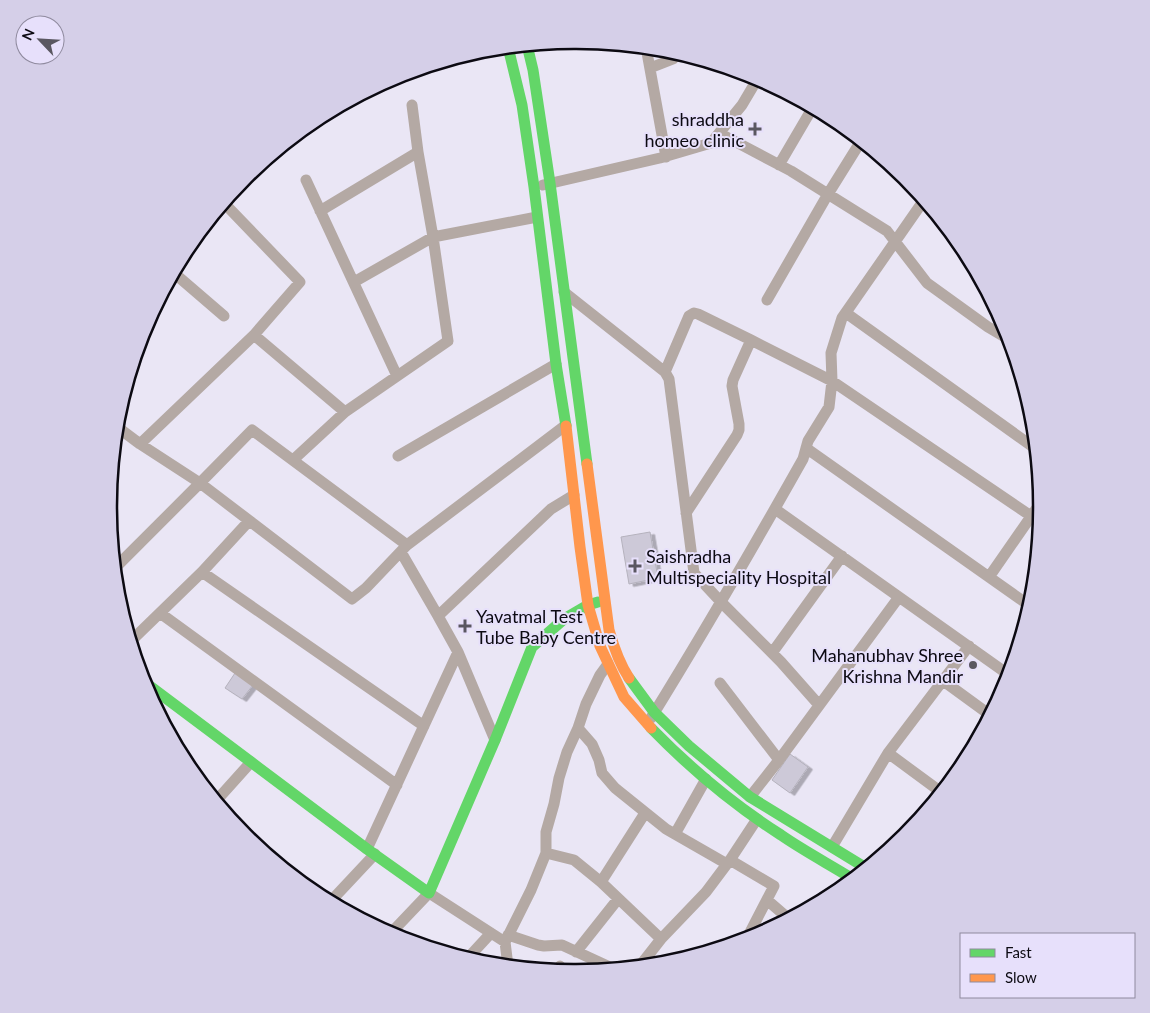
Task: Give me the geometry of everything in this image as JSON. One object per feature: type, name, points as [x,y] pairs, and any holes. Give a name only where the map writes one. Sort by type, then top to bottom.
[{"type":"main road","points":[[529,52],[550,183],[609,630],[614,649],[621,666],[633,685],[654,712],[689,746],[750,797],[861,865]]},
{"type":"main road","points":[[510,54],[522,105],[534,187],[588,605],[600,646],[624,697],[676,754],[757,819],[847,875]]},
{"type":"main road","points":[[561,396],[578,394]]},
{"type":"main road","points":[[156,691],[371,852],[429,893],[495,740],[532,646],[564,619],[588,605],[605,600]]},
{"type":"street","points":[[648,55],[666,156]]},
{"type":"street","points":[[650,68],[672,60]]},
{"type":"street","points":[[534,187],[666,156],[711,143],[742,105],[754,86]]},
{"type":"street","points":[[293,460],[345,412],[448,341],[412,105]]},
{"type":"street","points":[[779,165],[809,113]]},
{"type":"street","points":[[719,133],[779,165],[887,231],[927,282],[999,333]]},
{"type":"street","points":[[767,300],[858,146]]},
{"type":"street","points":[[320,211],[418,152]]},
{"type":"street","points":[[306,180],[397,376]]},
{"type":"street","points":[[647,724],[775,509],[803,458],[808,441],[829,407],[832,380],[831,353],[842,318],[920,206]]},
{"type":"street","points":[[140,444],[254,335],[300,282],[229,208]]},
{"type":"street","points":[[354,282],[433,237],[537,217]]},
{"type":"street","points":[[179,278],[224,316]]},
{"type":"street","points":[[564,292],[665,372],[669,379],[694,573],[772,653],[819,705]]},
{"type":"street","points":[[665,372],[689,316],[694,313],[698,314],[832,380],[1031,516]]},
{"type":"street","points":[[846,313],[1028,444]]},
{"type":"street","points":[[254,335],[345,412]]},
{"type":"street","points":[[686,513],[738,435],[739,424],[732,386],[751,340]]},
{"type":"street","points":[[398,456],[556,364]]},
{"type":"street","points":[[123,434],[200,484],[352,599],[366,588],[404,548],[566,425]]},
{"type":"street","points":[[120,558],[200,484],[252,430],[404,548],[458,652],[495,740]]},
{"type":"street","points":[[806,448],[1023,601]]},
{"type":"street","points":[[438,616],[551,509],[574,495]]},
{"type":"street","points":[[775,509],[1002,670]]},
{"type":"street","points":[[989,577],[1033,514]]},
{"type":"street","points":[[136,636],[202,572],[249,521]]},
{"type":"street","points":[[772,653],[842,556]]},
{"type":"street","points":[[202,572],[424,726]]},
{"type":"street","points":[[750,797],[898,597]]},
{"type":"street","points":[[160,613],[397,785]]},
{"type":"street","points":[[832,847],[888,753],[969,646]]},
{"type":"street","points":[[335,896],[371,852],[397,785],[458,652]]},
{"type":"street","points":[[508,959],[507,939],[531,890],[546,853],[546,832],[567,752],[586,704],[600,675],[608,664]]},
{"type":"street","points":[[942,680],[985,711]]},
{"type":"street","points":[[720,683],[779,760]]},
{"type":"street","points":[[578,728],[592,744],[602,772],[615,788],[645,813],[666,829],[774,886],[752,928]]},
{"type":"street","points":[[888,753],[936,788]]},
{"type":"street","points":[[221,796],[250,762]]},
{"type":"street","points":[[675,834],[706,779]]},
{"type":"street","points":[[601,882],[645,813]]},
{"type":"street","points":[[646,958],[661,939],[706,892],[757,819]]},
{"type":"street","points":[[546,853],[574,860],[601,882],[661,939]]},
{"type":"street","points":[[396,927],[429,893],[491,933],[507,939],[538,945],[562,945],[601,963]]},
{"type":"street","points":[[576,952],[618,898]]},
{"type":"street","points":[[767,900],[783,914]]},
{"type":"street","points":[[473,952],[491,933]]},
{"type":"building","points":[[650,532],[658,578],[629,584],[621,537]]},
{"type":"building","points":[[235,673],[253,685],[242,699],[225,688]]},
{"type":"building","points":[[790,754],[808,767],[790,793],[772,780]]},
{"type":"traffic: fast","points":[[529,52],[550,183],[587,464]]},
{"type":"traffic: fast","points":[[510,54],[522,105],[566,426]]},
{"type":"traffic: fast","points":[[156,691],[367,849],[429,893],[495,740],[532,647],[564,619],[588,605],[598,602]]},
{"type":"traffic: fast","points":[[629,678],[654,712],[689,746],[750,797],[860,865]]},
{"type":"traffic: fast","points":[[651,728],[697,772],[729,799],[799,847],[846,875]]},
{"type":"traffic: slow","points":[[566,426],[588,605],[600,646],[624,697],[651,728]]},
{"type":"traffic: slow","points":[[587,464],[609,630],[617,655],[629,678]]},
{"type":"place","name":"shraddha homeo clinic","points":[[755,129]]},
{"type":"place","name":"Saishradha Multispeciality Hospital","points":[[635,566]]},
{"type":"place","name":"Yavatmal Test Tube Baby Centre","points":[[465,626]]},
{"type":"place","name":"Mahanubhav Shree Krishna Mandir","points":[[973,665]]}]
